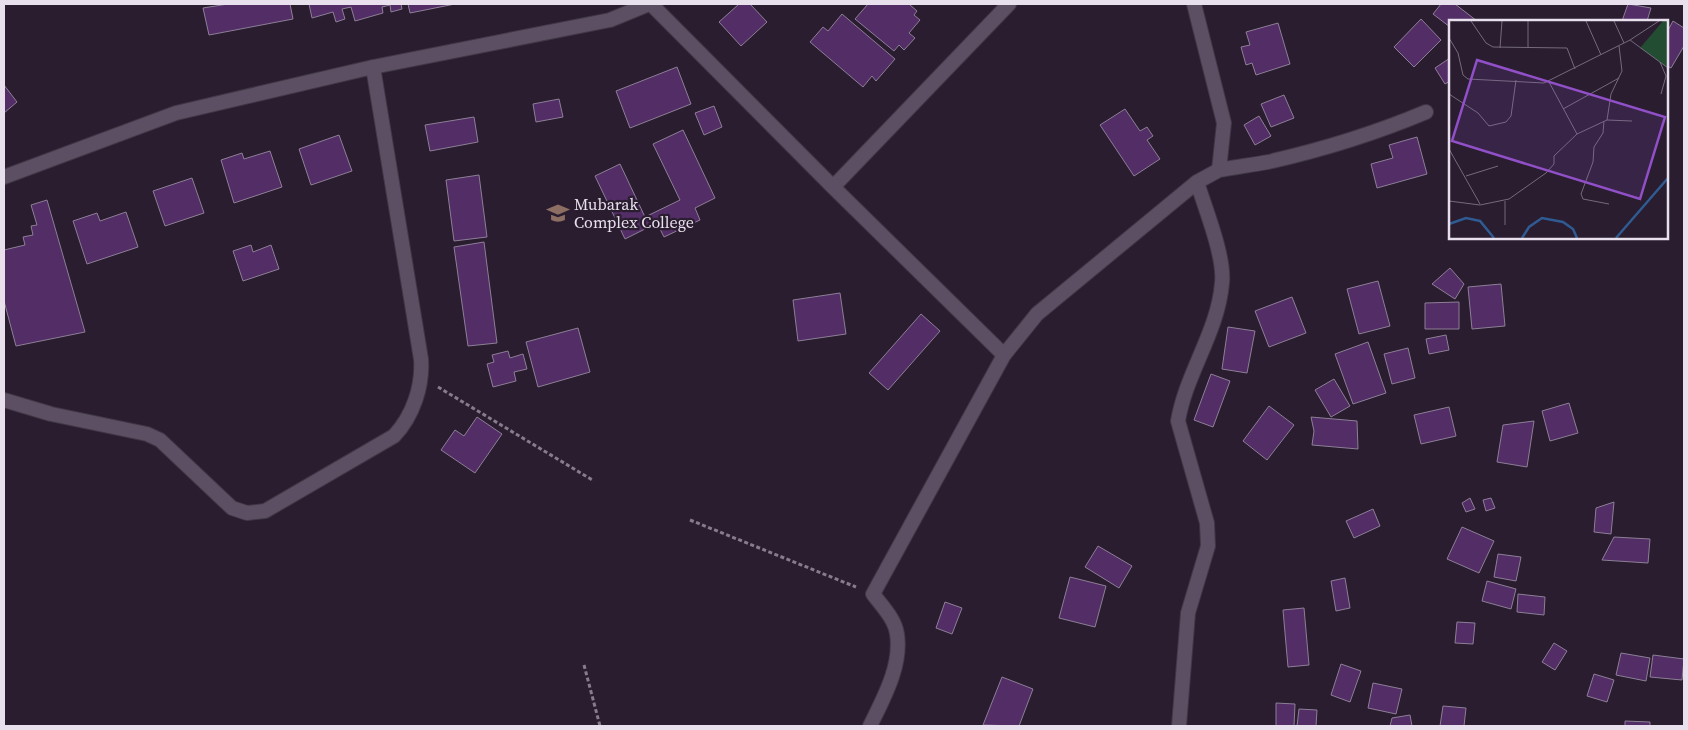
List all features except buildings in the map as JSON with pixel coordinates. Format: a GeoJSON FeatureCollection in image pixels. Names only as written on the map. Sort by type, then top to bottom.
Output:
{"type":"FeatureCollection","features":[{"type":"Feature","properties":{"kind":"street"},"geometry":{"type":"LineString","coordinates":[[4,177],[176,113],[372,67],[610,20],[650,4],[1004,355]]}},
{"type":"Feature","properties":{"kind":"street"},"geometry":{"type":"LineString","coordinates":[[833,187],[1009,4]]}},
{"type":"Feature","properties":{"kind":"street"},"geometry":{"type":"LineString","coordinates":[[1194,4],[1224,123],[1219,170]]}},
{"type":"Feature","properties":{"kind":"street"},"geometry":{"type":"LineString","coordinates":[[4,400],[51,414],[136,431],[154,437],[232,508],[247,513],[264,511],[394,436],[406,423],[422,378],[421,359],[372,67]]}},
{"type":"Feature","properties":{"kind":"street"},"geometry":{"type":"LineString","coordinates":[[870,726],[890,685],[896,658],[897,633],[889,614],[873,594],[1004,355],[1037,314],[1197,182],[1219,170],[1266,162],[1310,151],[1397,124],[1426,112]]}},
{"type":"Feature","properties":{"kind":"street"},"geometry":{"type":"LineString","coordinates":[[1179,726],[1188,613],[1208,546],[1207,523],[1178,421],[1181,404],[1215,319],[1222,281],[1216,241],[1197,182]]}},
{"type":"Feature","properties":{"kind":"path"},"geometry":{"type":"LineString","coordinates":[[422,378],[594,481]]}},
{"type":"Feature","properties":{"kind":"path"},"geometry":{"type":"LineString","coordinates":[[690,520],[826,573],[873,594]]}},
{"type":"Feature","properties":{"kind":"path"},"geometry":{"type":"LineString","coordinates":[[584,665],[600,726]]}},
{"type":"Feature","properties":{"kind":"place","name":"Mubarak Complex College"},"geometry":{"type":"Point","coordinates":[558,213]}}]}
